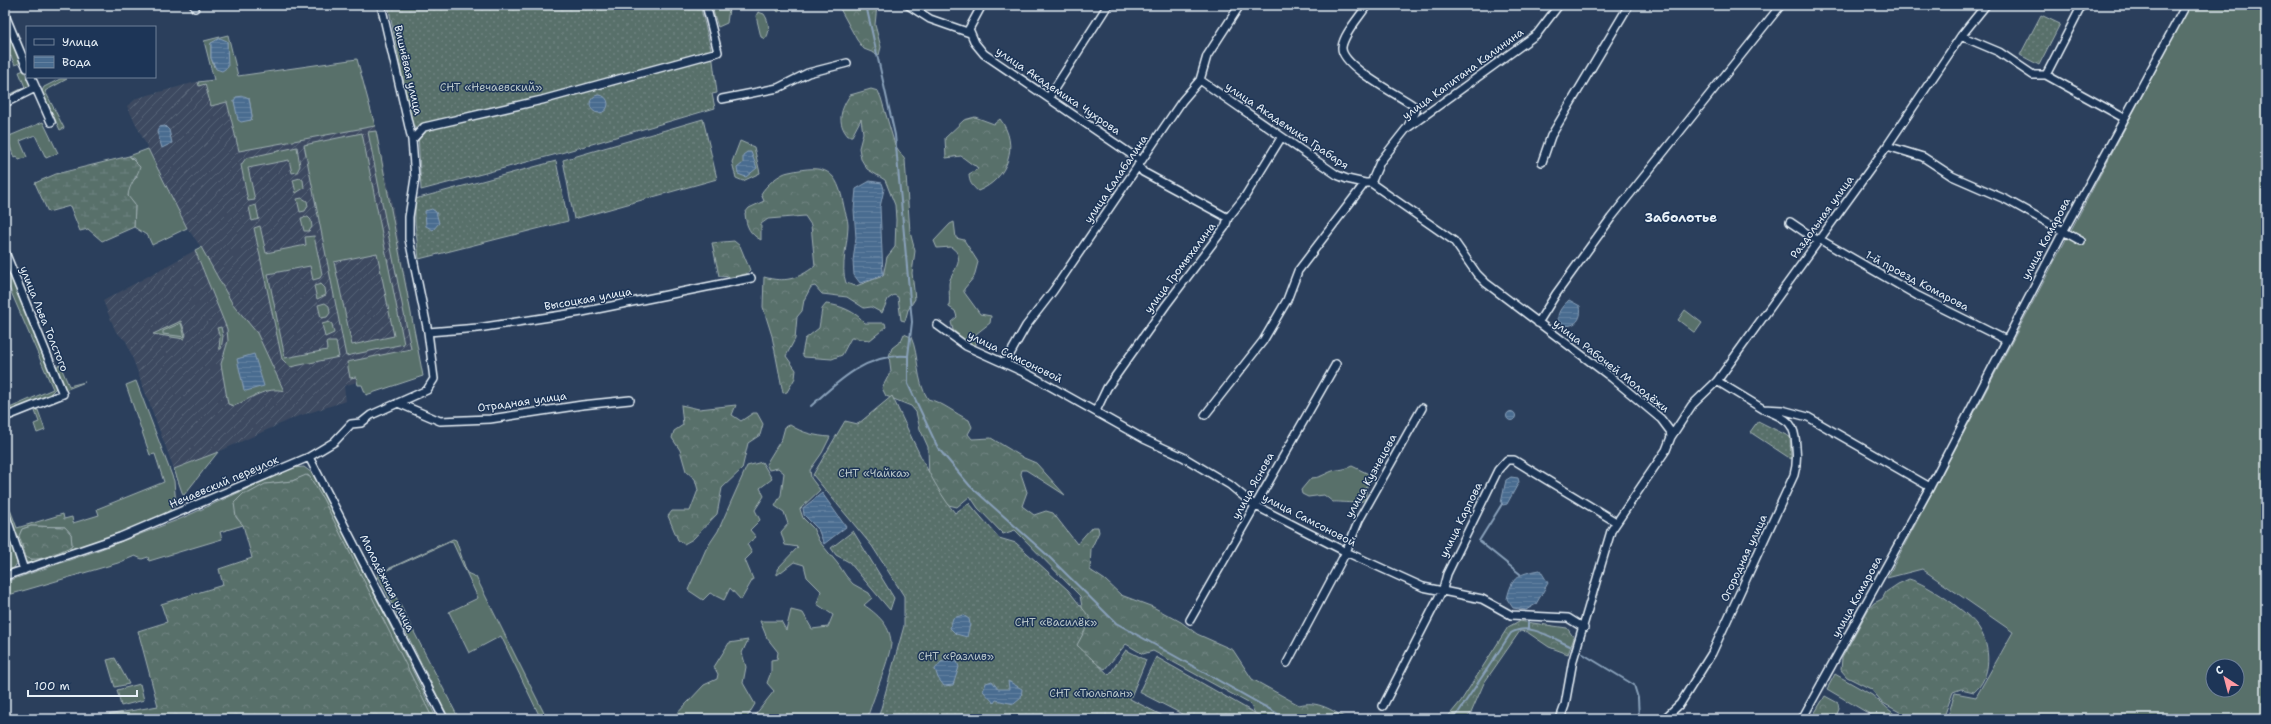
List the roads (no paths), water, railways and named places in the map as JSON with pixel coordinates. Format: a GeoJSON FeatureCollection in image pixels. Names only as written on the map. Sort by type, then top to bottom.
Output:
{"type":"FeatureCollection","features":[{"type":"Feature","properties":{"kind":"street","name":"Вишнёвая улица"},"geometry":{"type":"LineString","coordinates":[[380,5],[412,140],[415,178],[409,217],[409,239],[428,332],[434,379]]}},
{"type":"Feature","properties":{"kind":"street"},"geometry":{"type":"LineString","coordinates":[[412,140],[424,127],[542,100],[718,52],[706,5]]}},
{"type":"Feature","properties":{"kind":"street"},"geometry":{"type":"LineString","coordinates":[[908,5],[930,19],[970,33],[971,23],[982,5]]}},
{"type":"Feature","properties":{"kind":"street"},"geometry":{"type":"LineString","coordinates":[[1049,97],[1108,5]]}},
{"type":"Feature","properties":{"kind":"street","name":"улица Калабалина"},"geometry":{"type":"LineString","coordinates":[[1004,363],[1026,326],[1053,291],[1182,101],[1200,80],[1207,56],[1240,5]]}},
{"type":"Feature","properties":{"kind":"street"},"geometry":{"type":"LineString","coordinates":[[1367,5],[1346,37],[1343,53],[1345,57],[1362,72],[1414,106],[1415,114],[1406,129]]}},
{"type":"Feature","properties":{"kind":"street","name":"улица Капитана Калинина"},"geometry":{"type":"LineString","coordinates":[[1205,415],[1263,341],[1287,300],[1298,271],[1368,183],[1380,162],[1406,129],[1537,34],[1559,5]]}},
{"type":"Feature","properties":{"kind":"street"},"geometry":{"type":"LineString","coordinates":[[1542,162],[1551,136],[1629,5]]}},
{"type":"Feature","properties":{"kind":"street"},"geometry":{"type":"LineString","coordinates":[[1538,323],[1556,294],[1611,218],[1781,5]]}},
{"type":"Feature","properties":{"kind":"street","name":"Раздольная улица"},"geometry":{"type":"LineString","coordinates":[[1671,437],[1692,405],[1717,381],[1887,146],[1961,36],[1986,5]]}},
{"type":"Feature","properties":{"kind":"street"},"geometry":{"type":"LineString","coordinates":[[2046,75],[2082,5]]}},
{"type":"Feature","properties":{"kind":"street","name":"улица Комарова"},"geometry":{"type":"LineString","coordinates":[[1802,719],[1930,487],[2063,232],[2186,5]]}},
{"type":"Feature","properties":{"kind":"street"},"geometry":{"type":"LineString","coordinates":[[5,15],[26,66]]}},
{"type":"Feature","properties":{"kind":"street","name":"улица Академика Чухрова"},"geometry":{"type":"LineString","coordinates":[[970,33],[984,54],[1049,97],[1140,163],[1143,172],[1228,218]]}},
{"type":"Feature","properties":{"kind":"street"},"geometry":{"type":"LineString","coordinates":[[1961,36],[1999,52],[2033,75],[2046,75],[2124,118]]}},
{"type":"Feature","properties":{"kind":"street"},"geometry":{"type":"LineString","coordinates":[[722,99],[778,88],[808,73],[847,63]]}},
{"type":"Feature","properties":{"kind":"street"},"geometry":{"type":"LineString","coordinates":[[31,78],[51,122]]}},
{"type":"Feature","properties":{"kind":"street","name":"улица Академика Грабаря"},"geometry":{"type":"LineString","coordinates":[[1200,80],[1281,138],[1337,175],[1347,179],[1368,183]]}},
{"type":"Feature","properties":{"kind":"street"},"geometry":{"type":"LineString","coordinates":[[5,103],[36,88]]}},
{"type":"Feature","properties":{"kind":"street","name":"улица Громыхалина"},"geometry":{"type":"LineString","coordinates":[[1096,411],[1113,380],[1172,296],[1225,227],[1228,218],[1244,198],[1281,138]]}},
{"type":"Feature","properties":{"kind":"street"},"geometry":{"type":"LineString","coordinates":[[1887,146],[1923,157],[1952,176],[2007,200],[2081,241]]}},
{"type":"Feature","properties":{"kind":"street","name":"улица Рабочей Молодёжи"},"geometry":{"type":"LineString","coordinates":[[1368,183],[1454,241],[1477,274],[1538,323],[1612,378],[1661,419],[1670,431],[1671,437]]}},
{"type":"Feature","properties":{"kind":"street","name":"1-й проезд Комарова"},"geometry":{"type":"LineString","coordinates":[[1790,222],[1818,240],[1918,296],[2006,340]]}},
{"type":"Feature","properties":{"kind":"street","name":"улица Льва Толстого"},"geometry":{"type":"LineString","coordinates":[[5,252],[63,394],[5,417]]}},
{"type":"Feature","properties":{"kind":"street","name":"Высоцкая улица"},"geometry":{"type":"LineString","coordinates":[[428,332],[478,328],[582,312],[751,278]]}},
{"type":"Feature","properties":{"kind":"street","name":"улица Самсоновой"},"geometry":{"type":"LineString","coordinates":[[937,325],[966,346],[1030,375],[1207,470],[1254,505],[1346,552],[1423,587],[1443,589],[1482,599],[1511,615],[1568,618],[1584,628]]}},
{"type":"Feature","properties":{"kind":"street","name":"улица Яснова"},"geometry":{"type":"LineString","coordinates":[[1190,620],[1254,505],[1336,364]]}},
{"type":"Feature","properties":{"kind":"street","name":"Нечаевский переулок"},"geometry":{"type":"LineString","coordinates":[[5,576],[120,537],[309,457],[334,442],[351,424],[362,423],[370,415],[427,390],[434,379]]}},
{"type":"Feature","properties":{"kind":"street"},"geometry":{"type":"LineString","coordinates":[[1717,381],[1763,409],[1782,410],[1808,417],[1930,487]]}},
{"type":"Feature","properties":{"kind":"street","name":"Отрадная улица"},"geometry":{"type":"LineString","coordinates":[[398,403],[440,421],[490,420],[582,405],[630,400]]}},
{"type":"Feature","properties":{"kind":"street","name":"улица Кузнецова"},"geometry":{"type":"LineString","coordinates":[[1287,663],[1346,552],[1359,520],[1422,408]]}},
{"type":"Feature","properties":{"kind":"street","name":"Огородная улица"},"geometry":{"type":"LineString","coordinates":[[1664,719],[1680,704],[1712,653],[1794,475],[1797,465],[1794,428],[1789,422],[1763,409]]}},
{"type":"Feature","properties":{"kind":"street"},"geometry":{"type":"LineString","coordinates":[[1560,719],[1565,705],[1573,660],[1584,628],[1611,531],[1666,450],[1671,437]]}},
{"type":"Feature","properties":{"kind":"street","name":"Молодёжная улица"},"geometry":{"type":"LineString","coordinates":[[309,457],[444,719]]}},
{"type":"Feature","properties":{"kind":"street","name":"улица Карпова"},"geometry":{"type":"LineString","coordinates":[[1382,706],[1443,589],[1447,574],[1498,470],[1506,460],[1514,460],[1616,522]]}},
{"type":"Feature","properties":{"kind":"street"},"geometry":{"type":"LineString","coordinates":[[5,513],[24,570]]}},
{"type":"Feature","properties":{"kind":"water"},"geometry":{"type":"Polygon","coordinates":[[[220,38],[227,41],[228,67],[222,71],[216,69],[211,58],[211,43],[220,38]]]}},
{"type":"Feature","properties":{"kind":"water"},"geometry":{"type":"Polygon","coordinates":[[[595,95],[603,95],[608,100],[606,111],[603,113],[595,113],[590,108],[590,100],[595,95]]]}},
{"type":"Feature","properties":{"kind":"water"},"geometry":{"type":"Polygon","coordinates":[[[244,96],[249,98],[252,116],[251,120],[241,122],[238,120],[234,101],[236,97],[244,96]]]}},
{"type":"Feature","properties":{"kind":"water"},"geometry":{"type":"Polygon","coordinates":[[[165,126],[169,130],[172,143],[162,148],[157,132],[159,127],[165,126]]]}},
{"type":"Feature","properties":{"kind":"water"},"geometry":{"type":"Polygon","coordinates":[[[747,152],[751,152],[757,168],[746,177],[738,174],[737,168],[743,163],[743,155],[747,152]]]}},
{"type":"Feature","properties":{"kind":"water"},"geometry":{"type":"Polygon","coordinates":[[[870,181],[882,183],[884,189],[880,207],[883,274],[874,279],[860,283],[854,275],[853,261],[856,238],[854,210],[856,189],[870,181]]]}},
{"type":"Feature","properties":{"kind":"water"},"geometry":{"type":"Polygon","coordinates":[[[432,209],[436,212],[439,223],[433,230],[426,226],[425,211],[432,209]]]}},
{"type":"Feature","properties":{"kind":"water"},"geometry":{"type":"Polygon","coordinates":[[[1569,300],[1580,306],[1580,316],[1576,322],[1571,325],[1565,325],[1560,322],[1558,317],[1561,310],[1569,300]]]}},
{"type":"Feature","properties":{"kind":"water"},"geometry":{"type":"Polygon","coordinates":[[[254,354],[264,386],[246,391],[244,390],[237,359],[254,354]]]}},
{"type":"Feature","properties":{"kind":"water"},"geometry":{"type":"Polygon","coordinates":[[[1509,412],[1513,412],[1515,416],[1513,420],[1509,420],[1507,418],[1507,414],[1509,412]]]}},
{"type":"Feature","properties":{"kind":"water"},"geometry":{"type":"Polygon","coordinates":[[[1511,477],[1518,478],[1519,482],[1507,504],[1503,505],[1501,503],[1506,480],[1511,477]]]}},
{"type":"Feature","properties":{"kind":"water"},"geometry":{"type":"Polygon","coordinates":[[[822,493],[846,527],[824,544],[818,529],[804,515],[803,508],[822,493]]]}},
{"type":"Feature","properties":{"kind":"water"},"geometry":{"type":"Polygon","coordinates":[[[1540,570],[1548,583],[1536,604],[1526,610],[1513,608],[1507,599],[1511,585],[1517,577],[1526,573],[1540,570]]]}},
{"type":"Feature","properties":{"kind":"water"},"geometry":{"type":"Polygon","coordinates":[[[963,615],[969,619],[970,624],[967,637],[956,634],[950,628],[953,618],[963,615]]]}},
{"type":"Feature","properties":{"kind":"water"},"geometry":{"type":"Polygon","coordinates":[[[949,659],[956,659],[959,667],[953,685],[944,686],[938,678],[935,669],[941,662],[949,659]]]}},
{"type":"Feature","properties":{"kind":"water"},"geometry":{"type":"Polygon","coordinates":[[[992,681],[998,689],[1009,689],[1008,681],[1022,689],[1021,698],[1014,704],[996,700],[994,703],[983,691],[986,683],[992,681]]]}},
{"type":"Feature","properties":{"kind":"waterway"},"geometry":{"type":"LineString","coordinates":[[866,5],[895,135],[912,322],[908,356],[908,384],[938,448],[970,486],[1046,554],[1116,623],[1287,719]]}},
{"type":"Feature","properties":{"kind":"waterway"},"geometry":{"type":"LineString","coordinates":[[811,406],[843,378],[867,363],[894,356],[908,356]]}},
{"type":"Feature","properties":{"kind":"waterway"},"geometry":{"type":"LineString","coordinates":[[1502,504],[1479,541],[1520,574]]}},
{"type":"Feature","properties":{"kind":"waterway"},"geometry":{"type":"LineString","coordinates":[[1528,622],[1528,628]]}},
{"type":"Feature","properties":{"kind":"waterway"},"geometry":{"type":"LineString","coordinates":[[1454,719],[1511,633],[1525,629],[1533,630],[1548,635],[1570,646]]}},
{"type":"Feature","properties":{"kind":"waterway"},"geometry":{"type":"LineString","coordinates":[[1583,654],[1634,685],[1638,698],[1639,719]]}},
{"type":"Feature","properties":{"kind":"district","name":"Заболотье"},"geometry":{"type":"Point","coordinates":[1681,217]}},
{"type":"Feature","properties":{"kind":"park label","name":"СНТ «Нечаевский»"},"geometry":{"type":"Point","coordinates":[491,87]}},
{"type":"Feature","properties":{"kind":"park label","name":"СНТ «Чайка»"},"geometry":{"type":"Point","coordinates":[874,473]}},
{"type":"Feature","properties":{"kind":"park label","name":"СНТ «Василёк»"},"geometry":{"type":"Point","coordinates":[1056,622]}},
{"type":"Feature","properties":{"kind":"park label","name":"СНТ «Разлив»"},"geometry":{"type":"Point","coordinates":[956,656]}},
{"type":"Feature","properties":{"kind":"park label","name":"СНТ «Тюльпан»"},"geometry":{"type":"Point","coordinates":[1091,693]}}]}
